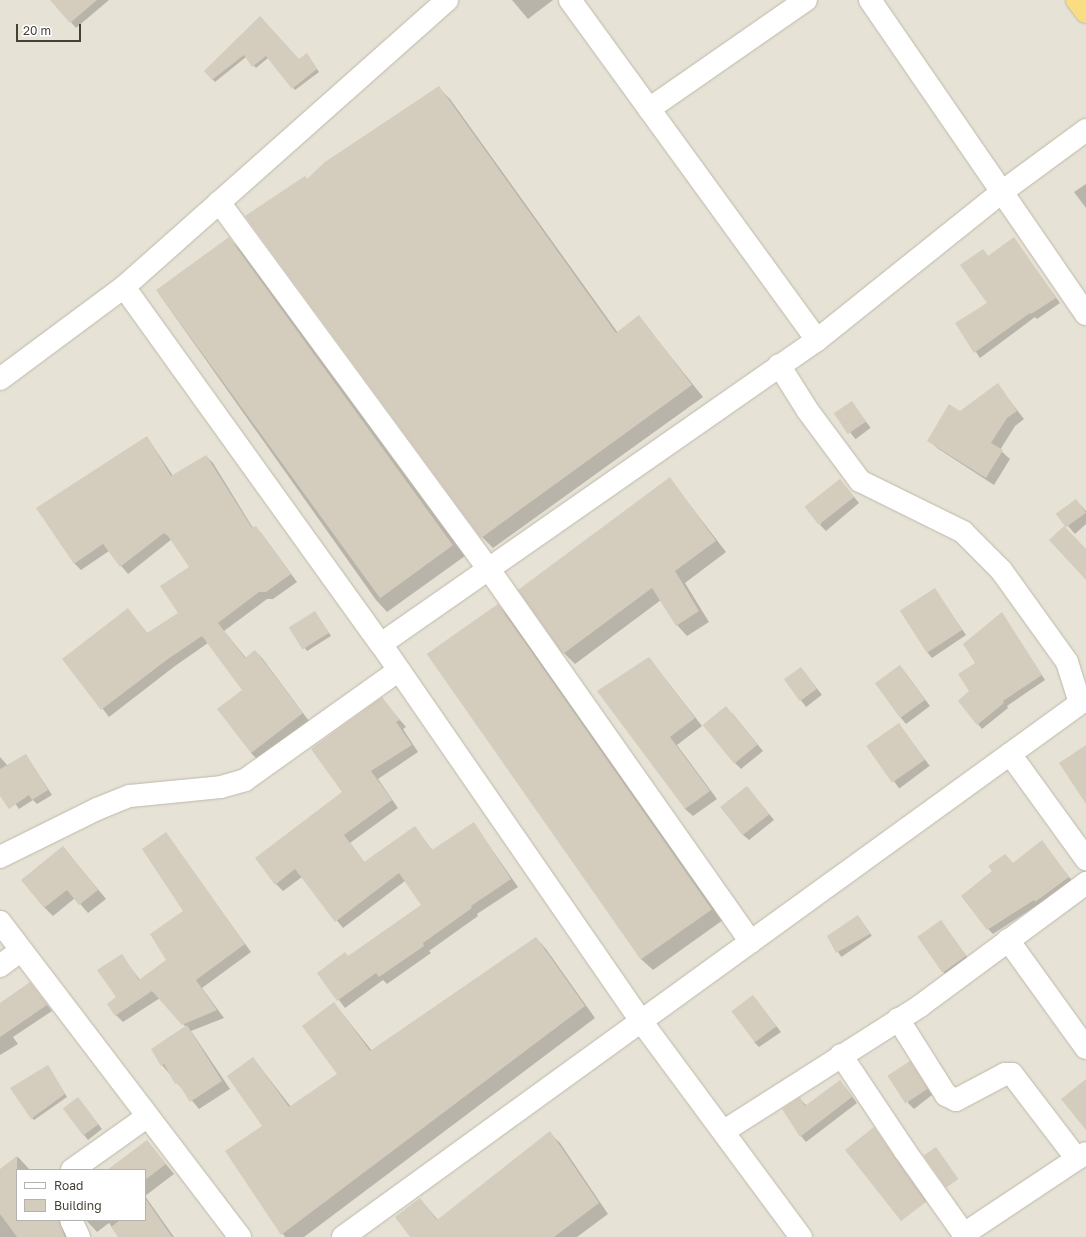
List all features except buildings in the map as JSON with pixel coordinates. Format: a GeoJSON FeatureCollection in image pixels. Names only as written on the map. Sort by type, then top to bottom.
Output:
{"type":"FeatureCollection","features":[{"type":"Feature","properties":{"kind":"highway"},"geometry":{"type":"LineString","coordinates":[[1077,0],[1086,12]]}},
{"type":"Feature","properties":{"kind":"street"},"geometry":{"type":"LineString","coordinates":[[0,379],[124,287],[447,0]]}},
{"type":"Feature","properties":{"kind":"street"},"geometry":{"type":"LineString","coordinates":[[570,0],[816,340]]}},
{"type":"Feature","properties":{"kind":"street"},"geometry":{"type":"LineString","coordinates":[[649,109],[806,0]]}},
{"type":"Feature","properties":{"kind":"street"},"geometry":{"type":"LineString","coordinates":[[870,0],[1003,191],[1086,314]]}},
{"type":"Feature","properties":{"kind":"street"},"geometry":{"type":"LineString","coordinates":[[381,644],[816,340],[1003,191],[1086,130]]}},
{"type":"Feature","properties":{"kind":"street"},"geometry":{"type":"LineString","coordinates":[[219,202],[488,568],[751,942]]}},
{"type":"Feature","properties":{"kind":"street"},"geometry":{"type":"LineString","coordinates":[[124,287],[381,644],[641,1021],[724,1131],[801,1237]]}},
{"type":"Feature","properties":{"kind":"street"},"geometry":{"type":"LineString","coordinates":[[342,1237],[1083,701],[1067,662],[1001,570],[963,532],[860,481],[808,412],[779,365]]}},
{"type":"Feature","properties":{"kind":"street"},"geometry":{"type":"LineString","coordinates":[[0,857],[97,809],[130,796],[221,787],[245,780],[399,670]]}},
{"type":"Feature","properties":{"kind":"street"},"geometry":{"type":"LineString","coordinates":[[1010,754],[1086,859]]}},
{"type":"Feature","properties":{"kind":"street"},"geometry":{"type":"LineString","coordinates":[[724,1131],[920,1006],[1086,883]]}},
{"type":"Feature","properties":{"kind":"street"},"geometry":{"type":"LineString","coordinates":[[0,922],[240,1237]]}},
{"type":"Feature","properties":{"kind":"street"},"geometry":{"type":"LineString","coordinates":[[1008,940],[1086,1048]]}},
{"type":"Feature","properties":{"kind":"street"},"geometry":{"type":"LineString","coordinates":[[0,966],[21,950]]}},
{"type":"Feature","properties":{"kind":"street"},"geometry":{"type":"LineString","coordinates":[[842,1055],[905,1151],[965,1235],[1081,1156],[1012,1074],[1005,1074],[956,1100],[946,1095],[898,1019]]}},
{"type":"Feature","properties":{"kind":"street"},"geometry":{"type":"LineString","coordinates":[[73,1169],[148,1116]]}},
{"type":"Feature","properties":{"kind":"street"},"geometry":{"type":"LineString","coordinates":[[71,1221],[79,1237]]}},
{"type":"Feature","properties":{"kind":"shaded area"},"geometry":{"type":"Polygon","coordinates":[[[0,0],[1086,0],[1086,1237],[0,1237],[0,0]]]}}]}
